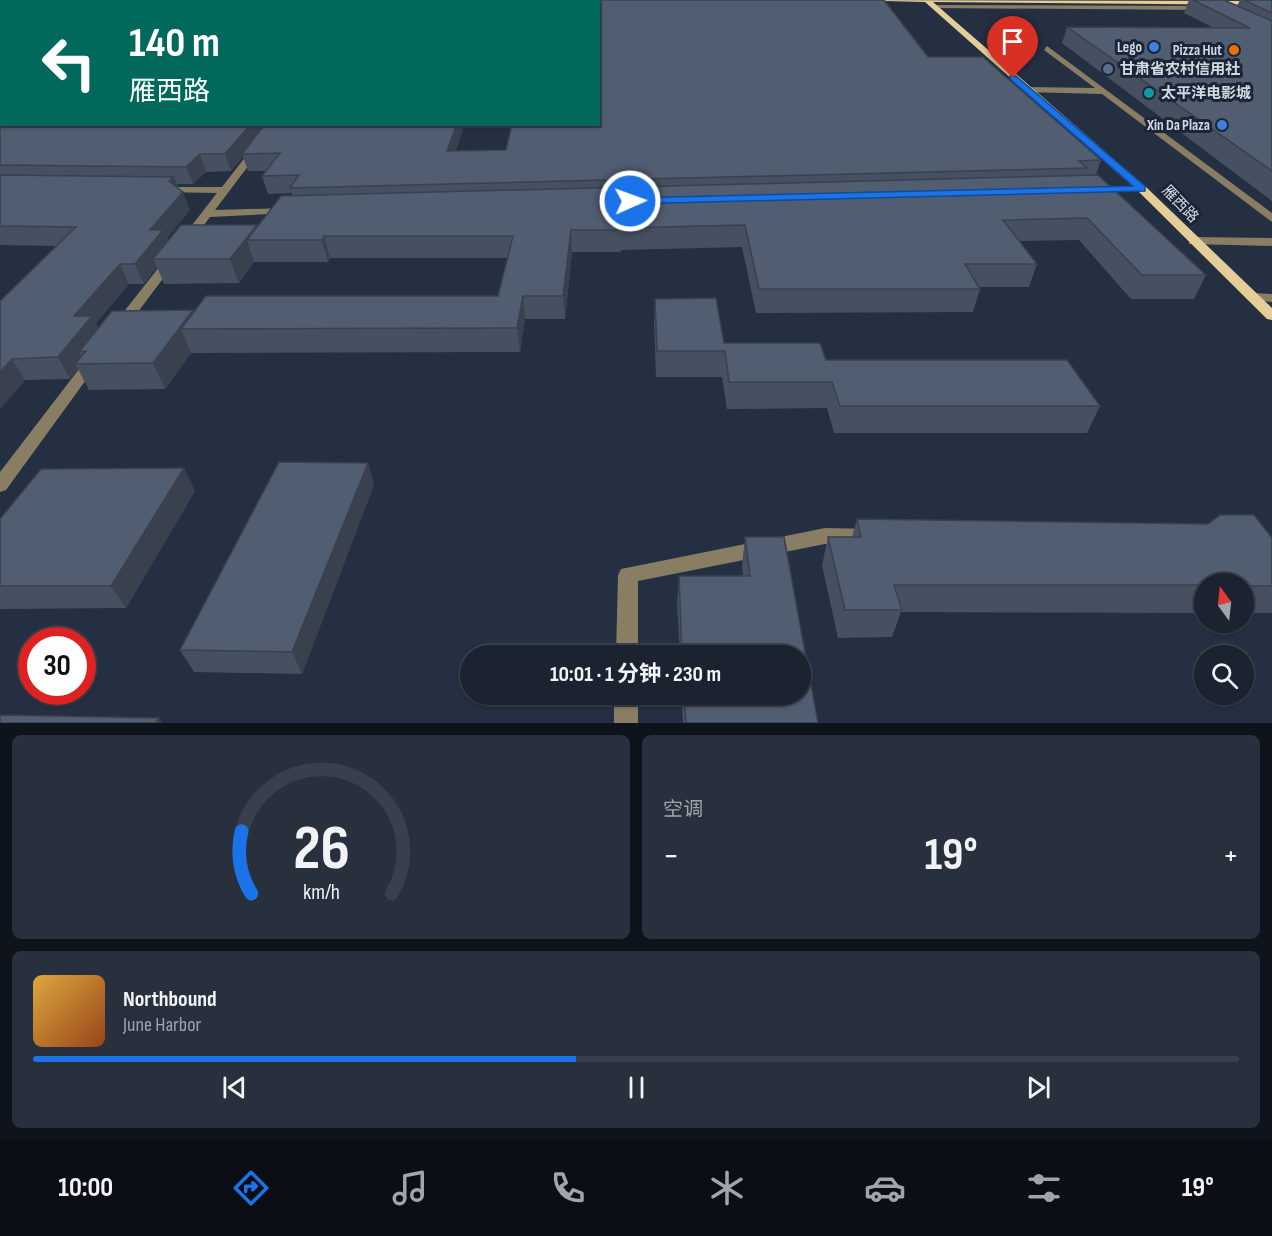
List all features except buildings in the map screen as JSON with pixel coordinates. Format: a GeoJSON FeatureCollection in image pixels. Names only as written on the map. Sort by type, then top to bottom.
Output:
{"type":"FeatureCollection","features":[{"type":"Feature","properties":{"kind":"main road"},"geometry":{"type":"LineString","coordinates":[[846,0],[929,3],[1272,3]]}},
{"type":"Feature","properties":{"kind":"main road","name":"雁西路"},"geometry":{"type":"LineString","coordinates":[[929,3],[1142,189],[1272,316]]}},
{"type":"Feature","properties":{"kind":"street"},"geometry":{"type":"LineString","coordinates":[[929,3],[1101,8],[1272,9]]}},
{"type":"Feature","properties":{"kind":"street"},"geometry":{"type":"LineString","coordinates":[[1204,3],[1224,13]]}},
{"type":"Feature","properties":{"kind":"street"},"geometry":{"type":"LineString","coordinates":[[1101,8],[1109,12]]}},
{"type":"Feature","properties":{"kind":"street"},"geometry":{"type":"LineString","coordinates":[[1047,48],[1272,219]]}},
{"type":"Feature","properties":{"kind":"street"},"geometry":{"type":"LineString","coordinates":[[1027,90],[1103,91]]}},
{"type":"Feature","properties":{"kind":"street"},"geometry":{"type":"LineString","coordinates":[[0,485],[275,126]]}},
{"type":"Feature","properties":{"kind":"street"},"geometry":{"type":"LineString","coordinates":[[143,189],[227,190]]}},
{"type":"Feature","properties":{"kind":"street"},"geometry":{"type":"LineString","coordinates":[[1085,190],[1142,189]]}},
{"type":"Feature","properties":{"kind":"street"},"geometry":{"type":"LineString","coordinates":[[207,214],[303,211]]}},
{"type":"Feature","properties":{"kind":"street"},"geometry":{"type":"LineString","coordinates":[[1193,241],[1272,242]]}},
{"type":"Feature","properties":{"kind":"street"},"geometry":{"type":"LineString","coordinates":[[1253,297],[1272,298]]}},
{"type":"Feature","properties":{"kind":"street"},"geometry":{"type":"LineString","coordinates":[[627,645],[628,574],[825,536],[896,537]]}},
{"type":"Feature","properties":{"kind":"street"},"geometry":{"type":"LineString","coordinates":[[626,705],[626,723]]}},
{"type":"Feature","properties":{"kind":"place","name":"Lego"},"geometry":{"type":"Point","coordinates":[1154,47]}},
{"type":"Feature","properties":{"kind":"place","name":"Pizza Hut"},"geometry":{"type":"Point","coordinates":[1234,50]}},
{"type":"Feature","properties":{"kind":"place","name":"甘肃省农村信用社"},"geometry":{"type":"Point","coordinates":[1108,69]}},
{"type":"Feature","properties":{"kind":"place","name":"太平洋电影城"},"geometry":{"type":"Point","coordinates":[1149,93]}},
{"type":"Feature","properties":{"kind":"place","name":"Xin Da Plaza"},"geometry":{"type":"Point","coordinates":[1222,125]}},
{"type":"Feature","properties":{"kind":"route"},"geometry":{"type":"LineString","coordinates":[[630,201],[1142,189],[1013,78]]}}]}
